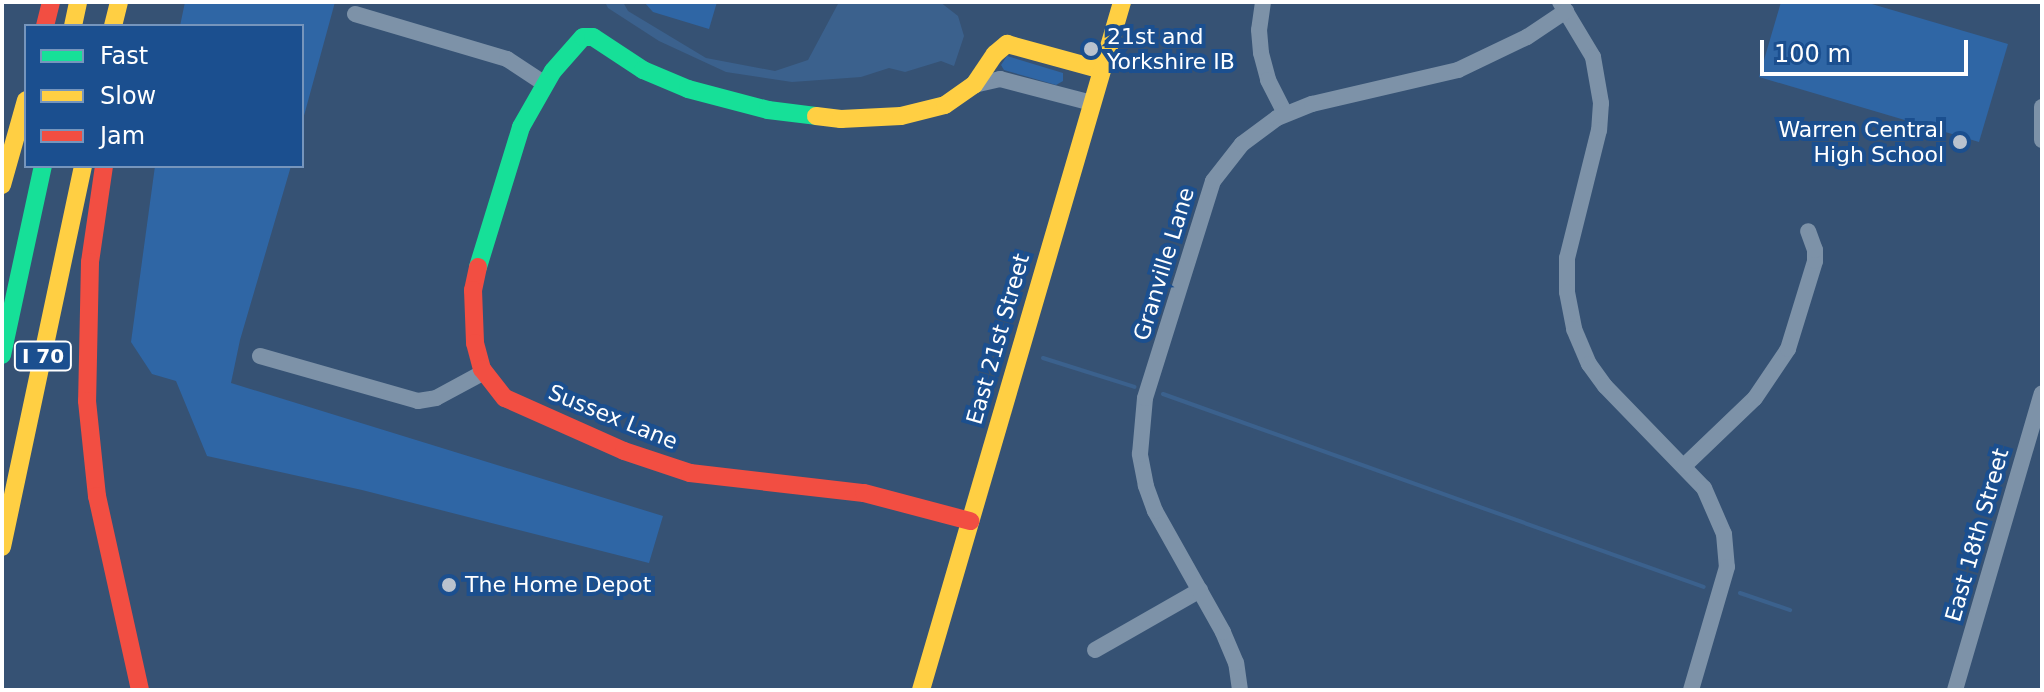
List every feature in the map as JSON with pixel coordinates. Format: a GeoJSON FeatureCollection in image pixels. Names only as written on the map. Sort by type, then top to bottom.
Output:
{"type":"FeatureCollection","features":[{"type":"Feature","properties":{"kind":"main road"},"geometry":{"type":"LineString","coordinates":[[46,24],[51,2]]}},
{"type":"Feature","properties":{"kind":"main road"},"geometry":{"type":"LineString","coordinates":[[73,24],[78,2]]}},
{"type":"Feature","properties":{"kind":"main road"},"geometry":{"type":"LineString","coordinates":[[114,24],[119,2]]}},
{"type":"Feature","properties":{"kind":"main road"},"geometry":{"type":"LineString","coordinates":[[129,24],[134,2]]}},
{"type":"Feature","properties":{"kind":"main road","name":"East 21st Street"},"geometry":{"type":"LineString","coordinates":[[921,690],[1122,2]]}},
{"type":"Feature","properties":{"kind":"main road"},"geometry":{"type":"LineString","coordinates":[[484,372],[475,343],[474,283],[510,157],[545,84],[569,49],[585,36],[676,84],[790,114],[864,119],[918,113],[952,102],[974,85],[995,54],[1007,44],[1102,70]]}},
{"type":"Feature","properties":{"kind":"main road"},"geometry":{"type":"LineString","coordinates":[[2,185],[24,107]]}},
{"type":"Feature","properties":{"kind":"main road","name":"I 70"},"geometry":{"type":"LineString","coordinates":[[2,355],[43,168]]}},
{"type":"Feature","properties":{"kind":"main road","name":"I 70"},"geometry":{"type":"LineString","coordinates":[[2,547],[83,168]]}},
{"type":"Feature","properties":{"kind":"main road"},"geometry":{"type":"LineString","coordinates":[[104,168],[90,262],[87,401],[97,496],[140,690]]}},
{"type":"Feature","properties":{"kind":"main road","name":"Sussex Lane"},"geometry":{"type":"LineString","coordinates":[[484,372],[505,398],[672,468],[731,480],[864,493],[970,521]]}},
{"type":"Feature","properties":{"kind":"street"},"geometry":{"type":"LineString","coordinates":[[1263,2],[1261,53],[1268,80],[1285,114]]}},
{"type":"Feature","properties":{"kind":"street"},"geometry":{"type":"LineString","coordinates":[[1563,7],[1593,57],[1601,103],[1599,130],[1567,258],[1567,292],[1572,324],[1598,378],[1684,466],[1714,504],[1722,522],[1727,559],[1691,690]]}},
{"type":"Feature","properties":{"kind":"street","name":"Granville Lane"},"geometry":{"type":"LineString","coordinates":[[1240,690],[1231,650],[1146,486],[1140,454],[1142,411],[1213,181],[1242,144],[1285,114],[1320,102],[1458,70],[1527,37],[1563,7]]}},
{"type":"Feature","properties":{"kind":"street"},"geometry":{"type":"LineString","coordinates":[[355,14],[507,59],[545,84]]}},
{"type":"Feature","properties":{"kind":"street"},"geometry":{"type":"LineString","coordinates":[[974,85],[1000,79],[1092,103]]}},
{"type":"Feature","properties":{"kind":"street"},"geometry":{"type":"LineString","coordinates":[[2042,107],[2042,140]]}},
{"type":"Feature","properties":{"kind":"street"},"geometry":{"type":"LineString","coordinates":[[1684,466],[1755,398],[1788,349],[1815,261],[1814,245],[1808,231]]}},
{"type":"Feature","properties":{"kind":"street"},"geometry":{"type":"LineString","coordinates":[[260,356],[418,401],[436,398],[484,372]]}},
{"type":"Feature","properties":{"kind":"street","name":"East 18th Street"},"geometry":{"type":"LineString","coordinates":[[1955,690],[2042,393]]}},
{"type":"Feature","properties":{"kind":"street"},"geometry":{"type":"LineString","coordinates":[[1095,650],[1200,590]]}},
{"type":"Feature","properties":{"kind":"shaded area"},"geometry":{"type":"Polygon","coordinates":[[[185,2],[335,2],[304,116],[304,24],[180,24],[185,2]]]}},
{"type":"Feature","properties":{"kind":"shaded area"},"geometry":{"type":"Polygon","coordinates":[[[605,2],[623,2],[628,11],[706,58],[775,71],[808,60],[839,2],[940,2],[958,16],[964,36],[954,66],[941,61],[905,72],[889,68],[861,77],[792,82],[726,72],[659,41],[608,8],[605,2]]]}},
{"type":"Feature","properties":{"kind":"shaded area"},"geometry":{"type":"Polygon","coordinates":[[[644,2],[717,2],[709,29],[653,12],[644,2]]]}},
{"type":"Feature","properties":{"kind":"shaded area"},"geometry":{"type":"Polygon","coordinates":[[[1781,2],[1865,2],[2008,44],[1979,142],[1759,77],[1781,2]]]}},
{"type":"Feature","properties":{"kind":"shaded area"},"geometry":{"type":"Polygon","coordinates":[[[1007,56],[1063,73],[1063,81],[1056,85],[1004,70],[1001,65],[1007,56]]]}},
{"type":"Feature","properties":{"kind":"shaded area"},"geometry":{"type":"Polygon","coordinates":[[[155,168],[290,168],[240,340],[231,383],[663,516],[649,563],[362,490],[207,456],[176,381],[152,374],[131,342],[155,168]]]}},
{"type":"Feature","properties":{"kind":"waterway"},"geometry":{"type":"LineString","coordinates":[[1043,358],[1135,387]]}},
{"type":"Feature","properties":{"kind":"waterway"},"geometry":{"type":"LineString","coordinates":[[1163,394],[1704,587]]}},
{"type":"Feature","properties":{"kind":"waterway"},"geometry":{"type":"LineString","coordinates":[[1740,593],[1790,610]]}},
{"type":"Feature","properties":{"kind":"traffic: fast"},"geometry":{"type":"LineString","coordinates":[[478,267],[521,127],[553,71],[583,37],[593,37],[643,70],[688,89],[768,110],[816,116]]}},
{"type":"Feature","properties":{"kind":"traffic: fast"},"geometry":{"type":"LineString","coordinates":[[2,355],[43,168]]}},
{"type":"Feature","properties":{"kind":"traffic: slow"},"geometry":{"type":"LineString","coordinates":[[73,24],[78,2]]}},
{"type":"Feature","properties":{"kind":"traffic: slow"},"geometry":{"type":"LineString","coordinates":[[114,24],[119,2]]}},
{"type":"Feature","properties":{"kind":"traffic: slow"},"geometry":{"type":"LineString","coordinates":[[921,690],[1122,2]]}},
{"type":"Feature","properties":{"kind":"traffic: slow"},"geometry":{"type":"LineString","coordinates":[[816,116],[841,119],[901,116],[945,105],[974,85],[995,54],[1007,44],[1102,70]]}},
{"type":"Feature","properties":{"kind":"traffic: slow"},"geometry":{"type":"LineString","coordinates":[[2,185],[24,107]]}},
{"type":"Feature","properties":{"kind":"traffic: slow"},"geometry":{"type":"LineString","coordinates":[[2,547],[83,168]]}},
{"type":"Feature","properties":{"kind":"traffic: jam"},"geometry":{"type":"LineString","coordinates":[[46,24],[51,2]]}},
{"type":"Feature","properties":{"kind":"traffic: jam"},"geometry":{"type":"LineString","coordinates":[[104,168],[90,262],[87,401],[97,496],[140,690]]}},
{"type":"Feature","properties":{"kind":"traffic: jam"},"geometry":{"type":"LineString","coordinates":[[478,267],[473,290],[475,343],[482,369],[505,398],[624,451],[690,473],[864,493],[970,521]]}},
{"type":"Feature","properties":{"kind":"place","name":"21st and Yorkshire IB"},"geometry":{"type":"Point","coordinates":[1091,49]}},
{"type":"Feature","properties":{"kind":"place","name":"Warren Central High School"},"geometry":{"type":"Point","coordinates":[1960,142]}},
{"type":"Feature","properties":{"kind":"place","name":"The Home Depot"},"geometry":{"type":"Point","coordinates":[449,585]}}]}
